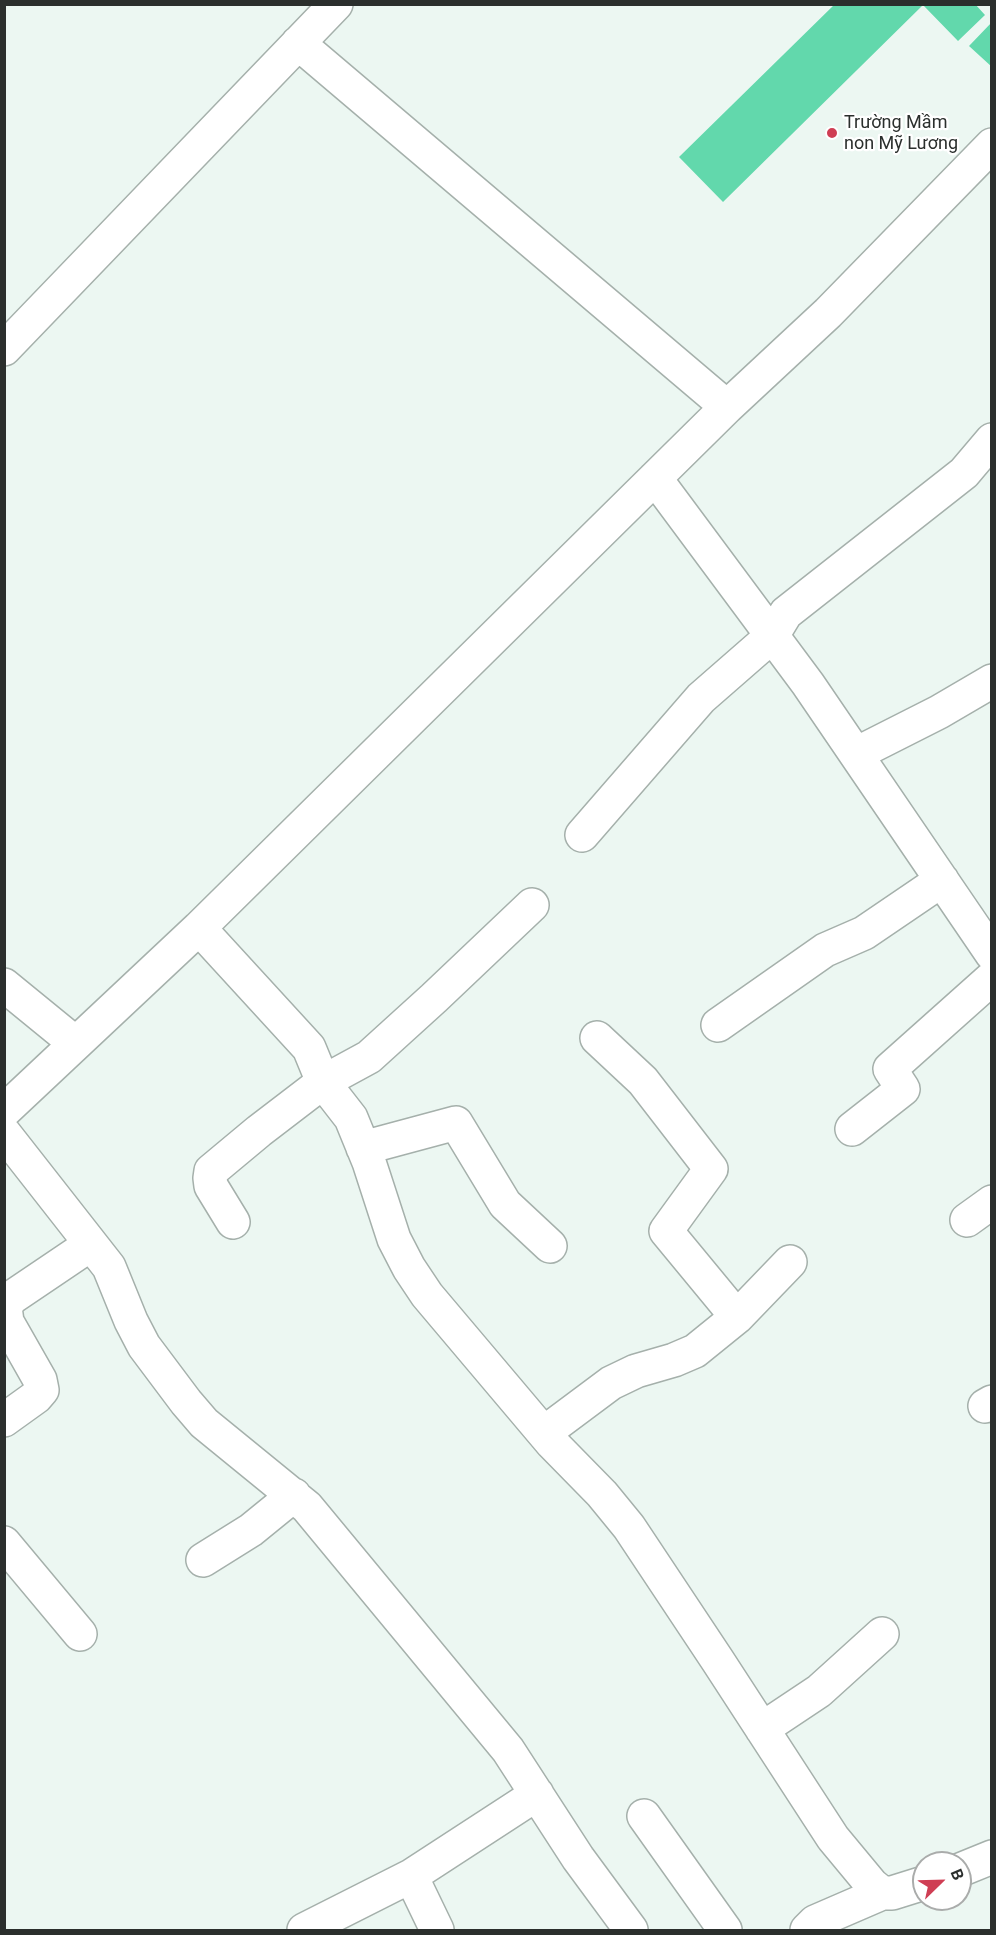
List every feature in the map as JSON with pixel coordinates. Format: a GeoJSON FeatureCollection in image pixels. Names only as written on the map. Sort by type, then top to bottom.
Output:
{"type":"FeatureCollection","features":[{"type":"Feature","properties":{"kind":"street"},"geometry":{"type":"LineString","coordinates":[[4,349],[336,4]]}},
{"type":"Feature","properties":{"kind":"street"},"geometry":{"type":"LineString","coordinates":[[298,43],[727,407]]}},
{"type":"Feature","properties":{"kind":"street"},"geometry":{"type":"LineString","coordinates":[[4,1111],[199,928],[727,407],[828,313],[992,145]]}},
{"type":"Feature","properties":{"kind":"street"},"geometry":{"type":"LineString","coordinates":[[582,835],[701,698],[772,636],[786,613],[964,473],[992,440]]}},
{"type":"Feature","properties":{"kind":"street"},"geometry":{"type":"LineString","coordinates":[[655,478],[856,754],[992,954]]}},
{"type":"Feature","properties":{"kind":"street"},"geometry":{"type":"LineString","coordinates":[[856,754],[939,712],[992,681]]}},
{"type":"Feature","properties":{"kind":"street"},"geometry":{"type":"LineString","coordinates":[[718,1025],[825,950],[864,933],[942,880]]}},
{"type":"Feature","properties":{"kind":"street"},"geometry":{"type":"LineString","coordinates":[[233,1222],[211,1186],[211,1172],[259,1131],[323,1082],[369,1057],[532,905]]}},
{"type":"Feature","properties":{"kind":"street"},"geometry":{"type":"LineString","coordinates":[[199,928],[309,1048],[323,1082],[351,1118],[369,1162],[394,1239],[409,1268],[427,1294],[544,1433],[602,1494],[629,1527],[833,1838],[872,1885],[882,1893]]}},
{"type":"Feature","properties":{"kind":"street"},"geometry":{"type":"LineString","coordinates":[[852,1129],[903,1089],[890,1069],[992,978]]}},
{"type":"Feature","properties":{"kind":"street"},"geometry":{"type":"LineString","coordinates":[[4,985],[75,1043]]}},
{"type":"Feature","properties":{"kind":"street"},"geometry":{"type":"LineString","coordinates":[[597,1038],[643,1081],[711,1169],[666,1231],[737,1317]]}},
{"type":"Feature","properties":{"kind":"street"},"geometry":{"type":"LineString","coordinates":[[363,1148],[456,1123],[506,1204],[550,1246]]}},
{"type":"Feature","properties":{"kind":"street"},"geometry":{"type":"LineString","coordinates":[[4,1133],[109,1267],[144,1346],[186,1402],[204,1423],[307,1507],[508,1749],[578,1858],[631,1930]]}},
{"type":"Feature","properties":{"kind":"street"},"geometry":{"type":"LineString","coordinates":[[4,1420],[42,1390],[40,1380],[7,1322],[5,1307],[11,1298],[91,1244]]}},
{"type":"Feature","properties":{"kind":"street"},"geometry":{"type":"LineString","coordinates":[[544,1433],[611,1383],[636,1371],[695,1351],[737,1317],[790,1262]]}},
{"type":"Feature","properties":{"kind":"street"},"geometry":{"type":"LineString","coordinates":[[203,1560],[251,1530],[294,1495]]}},
{"type":"Feature","properties":{"kind":"street"},"geometry":{"type":"LineString","coordinates":[[4,1543],[80,1634]]}},
{"type":"Feature","properties":{"kind":"street"},"geometry":{"type":"LineString","coordinates":[[762,1730],[819,1691],[882,1634]]}},
{"type":"Feature","properties":{"kind":"street"},"geometry":{"type":"LineString","coordinates":[[304,1930],[411,1876],[537,1794]]}},
{"type":"Feature","properties":{"kind":"street"},"geometry":{"type":"LineString","coordinates":[[644,1816],[725,1930]]}},
{"type":"Feature","properties":{"kind":"street"},"geometry":{"type":"LineString","coordinates":[[972,1865],[992,1857]]}},
{"type":"Feature","properties":{"kind":"street"},"geometry":{"type":"LineString","coordinates":[[411,1876],[437,1930]]}},
{"type":"Feature","properties":{"kind":"street"},"geometry":{"type":"LineString","coordinates":[[807,1930],[815,1922],[882,1893],[892,1893],[912,1887]]}},
{"type":"Feature","properties":{"kind":"building"},"geometry":{"type":"Polygon","coordinates":[[[835,4],[975,4],[985,15],[958,41],[923,5],[723,202],[679,157],[835,4]]]}},
{"type":"Feature","properties":{"kind":"building"},"geometry":{"type":"Polygon","coordinates":[[[992,22],[992,67],[969,46],[992,22]]]}},
{"type":"Feature","properties":{"kind":"place","name":"Trường Mầm non Mỹ Lương"},"geometry":{"type":"Point","coordinates":[832,133]}}]}
